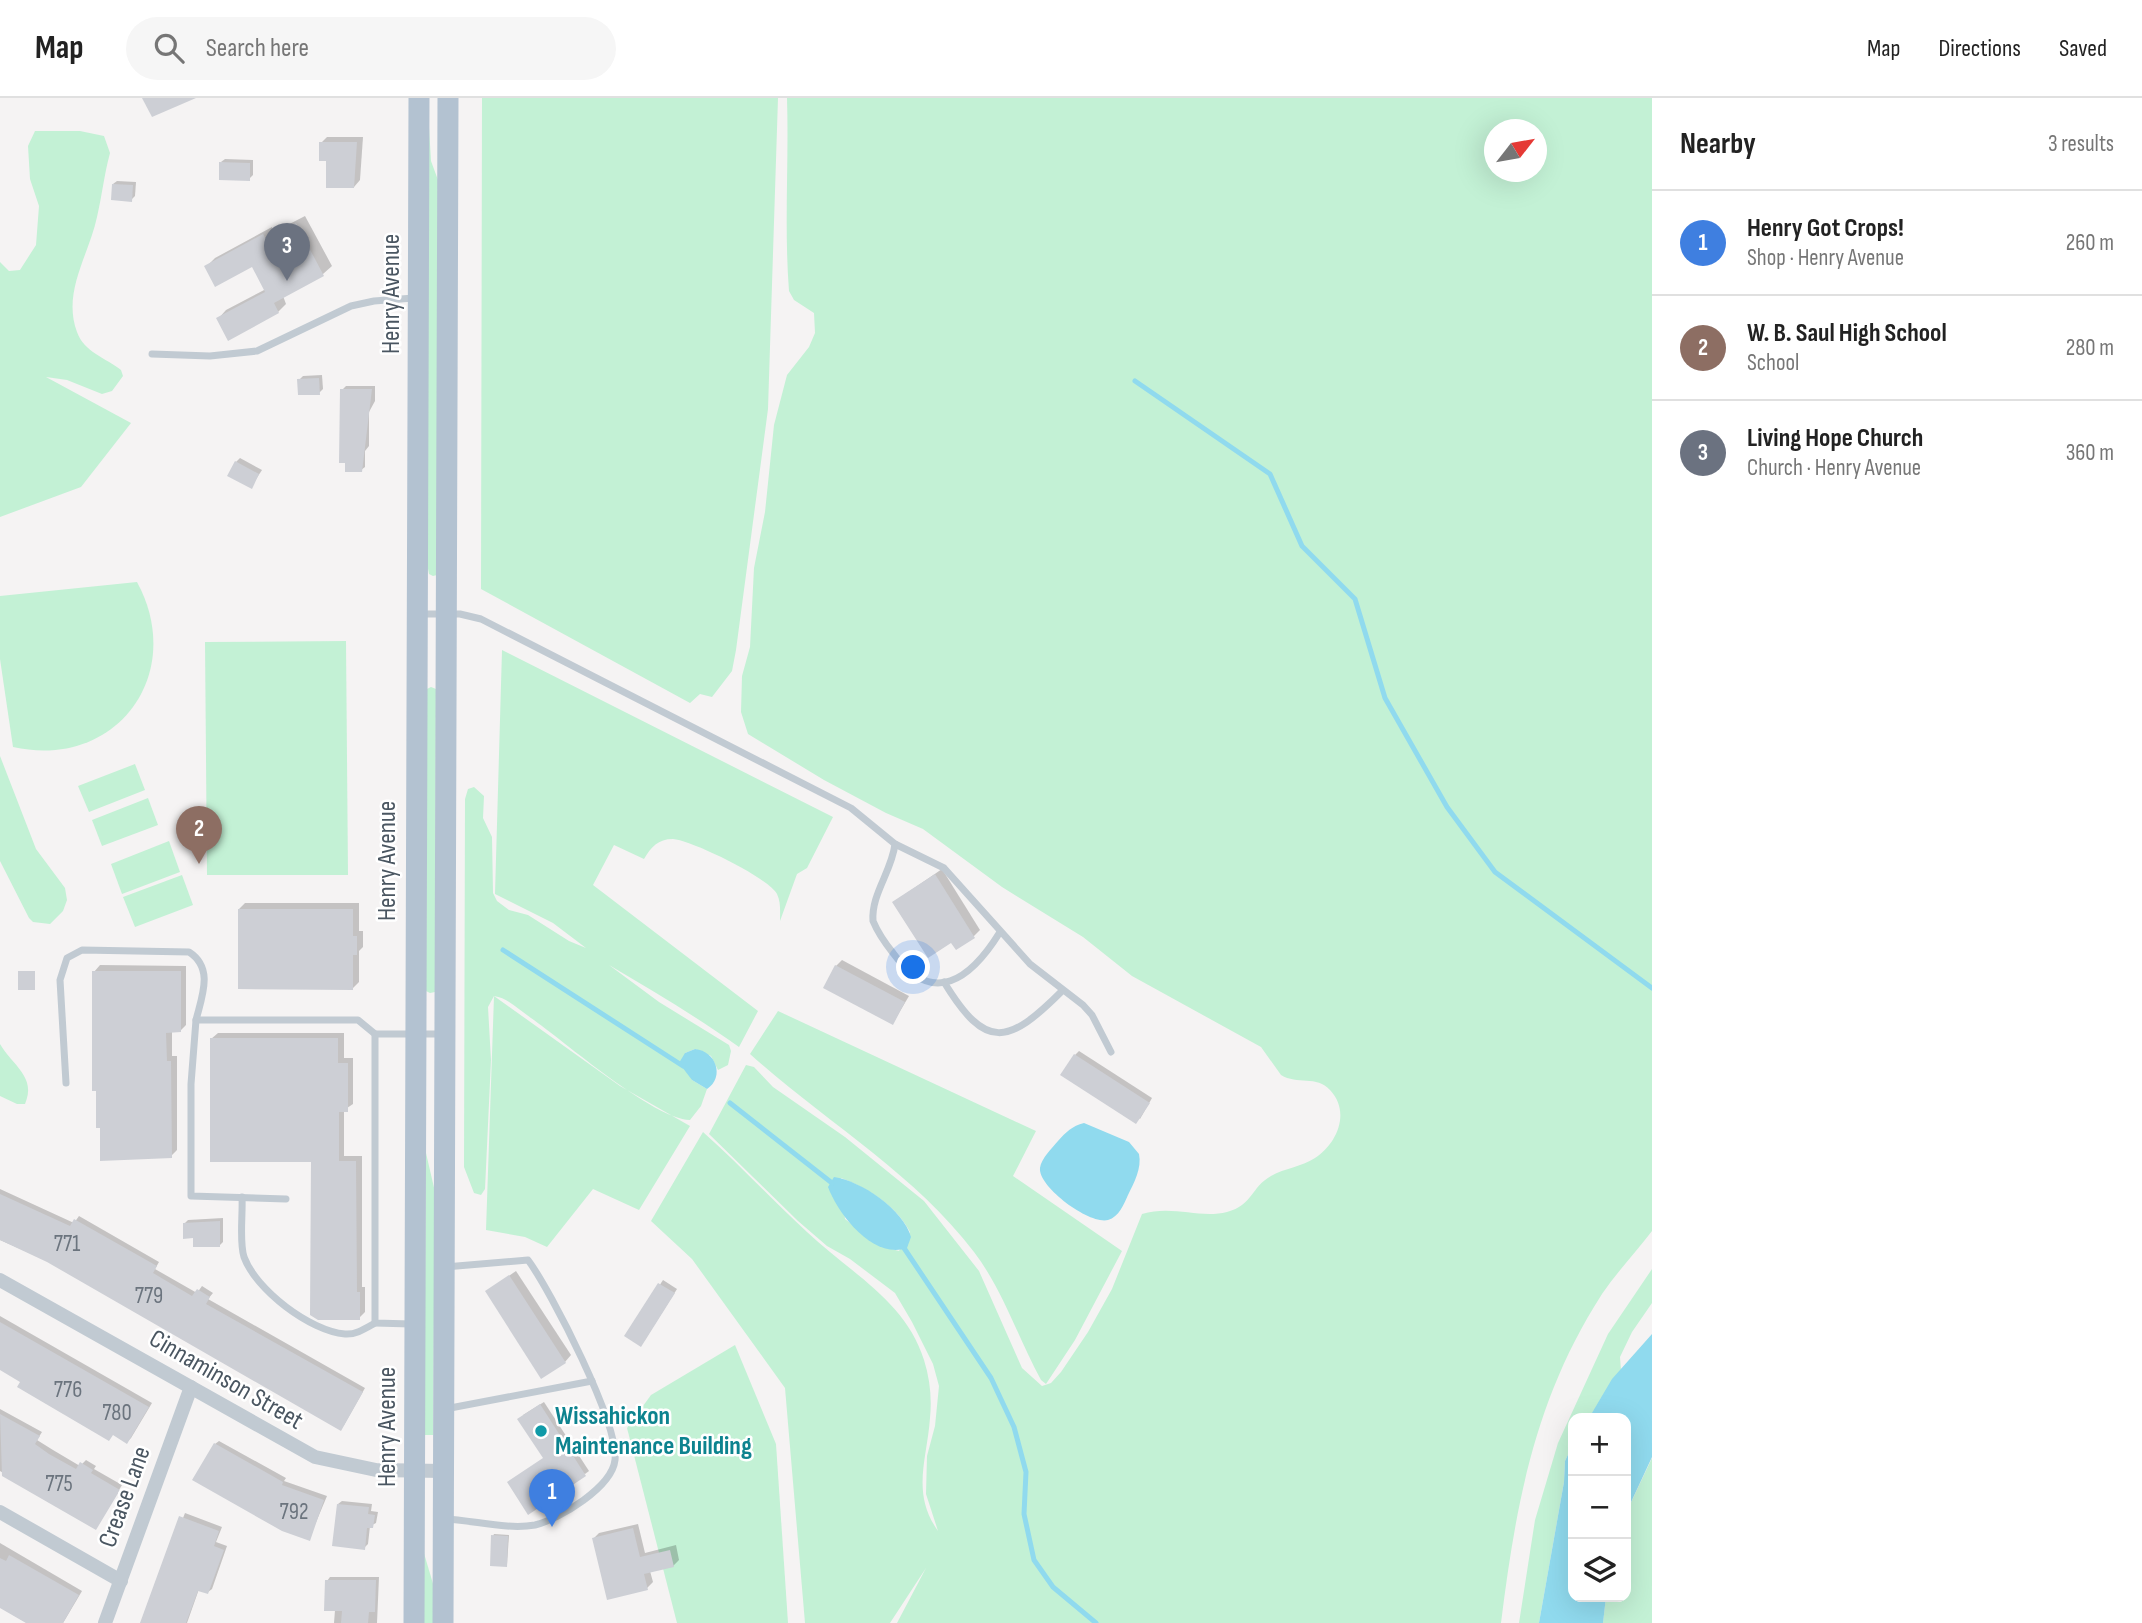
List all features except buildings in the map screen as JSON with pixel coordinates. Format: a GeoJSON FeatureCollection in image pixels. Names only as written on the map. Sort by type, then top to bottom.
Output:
{"type":"FeatureCollection","features":[{"type":"Feature","properties":{"kind":"main road","name":"Henry Avenue"},"geometry":{"type":"LineString","coordinates":[[414,1623],[419,98]]}},
{"type":"Feature","properties":{"kind":"main road"},"geometry":{"type":"LineString","coordinates":[[443,1623],[447,98]]}},
{"type":"Feature","properties":{"kind":"street","name":"Cinnaminson Street"},"geometry":{"type":"LineString","coordinates":[[0,1280],[315,1457],[362,1469],[444,1471]]}},
{"type":"Feature","properties":{"kind":"street","name":"Crease Lane"},"geometry":{"type":"LineString","coordinates":[[105,1623],[191,1387]]}},
{"type":"Feature","properties":{"kind":"street"},"geometry":{"type":"LineString","coordinates":[[0,1512],[121,1581]]}},
{"type":"Feature","properties":{"kind":"lane"},"geometry":{"type":"LineString","coordinates":[[152,354],[210,356],[257,351],[351,306],[374,301],[419,298]]}},
{"type":"Feature","properties":{"kind":"lane"},"geometry":{"type":"LineString","coordinates":[[418,614],[446,613],[481,619],[834,797],[895,844],[944,868],[1030,964],[1092,1015],[1111,1052]]}},
{"type":"Feature","properties":{"kind":"lane"},"geometry":{"type":"LineString","coordinates":[[895,844],[893,858],[877,896],[873,921],[905,970],[919,980],[937,985],[971,969],[985,956],[1000,932]]}},
{"type":"Feature","properties":{"kind":"lane"},"geometry":{"type":"LineString","coordinates":[[66,1083],[60,980],[67,958],[82,950],[189,952],[196,957],[205,972],[204,989],[196,1020],[191,1084],[191,1195],[286,1199]]}},
{"type":"Feature","properties":{"kind":"lane"},"geometry":{"type":"LineString","coordinates":[[944,982],[977,1027],[992,1033],[1005,1033],[1022,1026],[1062,991]]}},
{"type":"Feature","properties":{"kind":"lane"},"geometry":{"type":"LineString","coordinates":[[196,1020],[358,1020],[375,1034],[445,1034]]}},
{"type":"Feature","properties":{"kind":"lane"},"geometry":{"type":"LineString","coordinates":[[375,1034],[375,1323]]}},
{"type":"Feature","properties":{"kind":"lane"},"geometry":{"type":"LineString","coordinates":[[242,1197],[244,1256],[260,1284],[320,1327],[346,1335],[360,1332],[375,1323],[414,1324]]}},
{"type":"Feature","properties":{"kind":"lane"},"geometry":{"type":"LineString","coordinates":[[444,1267],[528,1260],[545,1285],[592,1381],[609,1422],[616,1449],[612,1473],[597,1490],[556,1516],[535,1525],[444,1519]]}},
{"type":"Feature","properties":{"kind":"lane"},"geometry":{"type":"LineString","coordinates":[[444,1409],[592,1381]]}},
{"type":"Feature","properties":{"kind":"green space"},"geometry":{"type":"Polygon","coordinates":[[[482,98],[778,98],[768,409],[732,671],[712,697],[700,694],[690,703],[481,589],[482,98]]]}},
{"type":"Feature","properties":{"kind":"green space"},"geometry":{"type":"Polygon","coordinates":[[[787,98],[1652,98],[1652,1231],[1602,1294],[1560,1372],[1532,1452],[1522,1494],[1501,1623],[897,1623],[926,1568],[890,1623],[805,1623],[785,1388],[692,1259],[651,1221],[703,1132],[823,1247],[890,1304],[916,1339],[926,1367],[931,1396],[923,1490],[930,1517],[938,1531],[926,1494],[927,1456],[935,1426],[939,1386],[933,1364],[895,1293],[850,1259],[827,1246],[709,1134],[746,1065],[754,1067],[773,1087],[845,1137],[924,1201],[979,1271],[1022,1368],[1042,1386],[1051,1383],[1061,1372],[1088,1332],[1112,1289],[1142,1214],[1165,1211],[1217,1214],[1236,1209],[1264,1180],[1310,1161],[1323,1152],[1330,1145],[1339,1127],[1340,1108],[1325,1085],[1281,1075],[1261,1047],[1132,976],[1083,937],[1002,887],[923,829],[824,780],[748,734],[741,712],[742,676],[750,647],[754,568],[765,512],[774,425],[787,375],[809,347],[815,333],[814,313],[794,300],[789,291],[787,98]],[[841,1178],[845,1219],[880,1246],[899,1251],[910,1232],[889,1206],[862,1187],[841,1178]]]}},
{"type":"Feature","properties":{"kind":"green space"},"geometry":{"type":"Polygon","coordinates":[[[428,110],[431,161],[438,180],[437,575],[433,576],[429,574],[426,558],[428,110]]]}},
{"type":"Feature","properties":{"kind":"green space"},"geometry":{"type":"Polygon","coordinates":[[[35,131],[80,131],[104,136],[110,153],[97,217],[78,274],[73,317],[80,339],[85,345],[121,370],[123,376],[112,391],[102,394],[67,380],[46,377],[131,423],[81,487],[0,517],[0,262],[9,271],[20,270],[36,245],[39,206],[30,179],[28,146],[35,131]]]}},
{"type":"Feature","properties":{"kind":"green space"},"geometry":{"type":"Polygon","coordinates":[[[137,582],[150,616],[153,650],[147,681],[132,708],[111,729],[83,744],[50,750],[13,747],[0,659],[0,596],[137,582]]]}},
{"type":"Feature","properties":{"kind":"green space"},"geometry":{"type":"Polygon","coordinates":[[[346,641],[348,875],[207,875],[205,642],[346,641]]]}},
{"type":"Feature","properties":{"kind":"green space"},"geometry":{"type":"Polygon","coordinates":[[[502,650],[833,817],[807,868],[797,874],[780,921],[779,900],[771,887],[729,861],[673,839],[656,844],[644,859],[614,845],[593,885],[758,1011],[739,1047],[609,965],[659,1002],[729,1045],[731,1051],[728,1065],[718,1070],[711,1056],[695,1049],[685,1053],[692,1080],[707,1089],[701,1106],[690,1120],[668,1114],[690,1126],[639,1210],[593,1189],[547,1247],[525,1237],[486,1230],[494,996],[488,1007],[491,1060],[485,1189],[481,1195],[474,1193],[464,1167],[465,799],[468,789],[474,787],[484,796],[483,818],[492,837],[493,893],[497,901],[509,910],[528,915],[569,941],[586,948],[553,923],[495,894],[502,650]],[[494,996],[620,1086],[629,1091],[513,1005],[494,996]]]}},
{"type":"Feature","properties":{"kind":"green space"},"geometry":{"type":"Polygon","coordinates":[[[427,689],[436,689],[435,992],[430,993],[426,991],[427,689]]]}},
{"type":"Feature","properties":{"kind":"green space"},"geometry":{"type":"Polygon","coordinates":[[[0,756],[36,849],[65,888],[67,900],[63,911],[50,924],[33,922],[29,918],[0,861],[0,756]]]}},
{"type":"Feature","properties":{"kind":"green space"},"geometry":{"type":"Polygon","coordinates":[[[135,764],[145,790],[89,812],[78,786],[135,764]]]}},
{"type":"Feature","properties":{"kind":"green space"},"geometry":{"type":"Polygon","coordinates":[[[148,798],[158,825],[102,846],[92,820],[148,798]]]}},
{"type":"Feature","properties":{"kind":"green space"},"geometry":{"type":"Polygon","coordinates":[[[169,841],[180,872],[122,894],[111,864],[169,841]]]}},
{"type":"Feature","properties":{"kind":"green space"},"geometry":{"type":"Polygon","coordinates":[[[182,875],[193,905],[135,927],[123,897],[182,875]]]}},
{"type":"Feature","properties":{"kind":"green space"},"geometry":{"type":"Polygon","coordinates":[[[778,1011],[1036,1131],[1013,1176],[1122,1251],[1075,1340],[1046,1384],[1041,1380],[1002,1298],[984,1267],[950,1223],[896,1172],[750,1054],[778,1011]]]}},
{"type":"Feature","properties":{"kind":"green space"},"geometry":{"type":"Polygon","coordinates":[[[0,1044],[26,1079],[28,1095],[25,1104],[17,1104],[0,1096],[0,1044]]]}},
{"type":"Feature","properties":{"kind":"green space"},"geometry":{"type":"Polygon","coordinates":[[[426,1153],[435,1192],[433,1435],[424,1435],[426,1153]]]}},
{"type":"Feature","properties":{"kind":"green space"},"geometry":{"type":"Polygon","coordinates":[[[1652,1269],[1652,1303],[1632,1332],[1620,1357],[1621,1370],[1592,1413],[1572,1413],[1608,1334],[1652,1269]]]}},
{"type":"Feature","properties":{"kind":"green space"},"geometry":{"type":"Polygon","coordinates":[[[735,1345],[776,1444],[788,1623],[677,1623],[627,1428],[651,1395],[735,1345]]]}},
{"type":"Feature","properties":{"kind":"green space"},"geometry":{"type":"Polygon","coordinates":[[[1568,1421],[1568,1455],[1539,1623],[1519,1623],[1535,1520],[1558,1443],[1568,1421]]]}},
{"type":"Feature","properties":{"kind":"green space"},"geometry":{"type":"Polygon","coordinates":[[[1652,1458],[1652,1623],[1603,1623],[1605,1602],[1631,1602],[1631,1502],[1652,1458]]]}},
{"type":"Feature","properties":{"kind":"green space"},"geometry":{"type":"Polygon","coordinates":[[[423,1550],[434,1587],[434,1623],[423,1623],[423,1550]]]}},
{"type":"Feature","properties":{"kind":"water"},"geometry":{"type":"Polygon","coordinates":[[[695,1049],[708,1054],[716,1065],[716,1078],[707,1089],[692,1080],[679,1063],[685,1053],[695,1049]]]}},
{"type":"Feature","properties":{"kind":"water"},"geometry":{"type":"Polygon","coordinates":[[[1084,1123],[1129,1142],[1139,1154],[1133,1186],[1121,1210],[1108,1220],[1090,1217],[1066,1203],[1047,1185],[1040,1168],[1045,1157],[1061,1138],[1084,1123]]]}},
{"type":"Feature","properties":{"kind":"water"},"geometry":{"type":"Polygon","coordinates":[[[834,1177],[868,1190],[890,1207],[907,1227],[911,1237],[907,1248],[894,1250],[882,1247],[858,1232],[840,1210],[828,1187],[834,1177]]]}},
{"type":"Feature","properties":{"kind":"water"},"geometry":{"type":"Polygon","coordinates":[[[1652,1334],[1652,1457],[1631,1502],[1631,1413],[1592,1413],[1612,1379],[1652,1334]]]}},
{"type":"Feature","properties":{"kind":"water"},"geometry":{"type":"Polygon","coordinates":[[[1568,1455],[1568,1602],[1605,1602],[1603,1623],[1539,1623],[1564,1482],[1568,1455]]]}},
{"type":"Feature","properties":{"kind":"waterway"},"geometry":{"type":"LineString","coordinates":[[1135,381],[1270,474],[1302,546],[1355,599],[1385,698],[1447,807],[1495,872],[1652,988]]}},
{"type":"Feature","properties":{"kind":"waterway"},"geometry":{"type":"LineString","coordinates":[[503,950],[683,1066]]}},
{"type":"Feature","properties":{"kind":"waterway"},"geometry":{"type":"LineString","coordinates":[[730,1103],[832,1183]]}},
{"type":"Feature","properties":{"kind":"waterway"},"geometry":{"type":"LineString","coordinates":[[902,1245],[991,1378],[1014,1427],[1026,1472],[1024,1514],[1034,1560],[1053,1587],[1096,1623]]}},
{"type":"Feature","properties":{"kind":"place","name":"Living Hope Church"},"geometry":{"type":"Point","coordinates":[287,281]}},
{"type":"Feature","properties":{"kind":"place","name":"W. B. Saul High School"},"geometry":{"type":"Point","coordinates":[199,864]}},
{"type":"Feature","properties":{"kind":"place","name":"Wissahickon Maintenance Building"},"geometry":{"type":"Point","coordinates":[541,1431]}},
{"type":"Feature","properties":{"kind":"place","name":"Henry Got Crops!"},"geometry":{"type":"Point","coordinates":[552,1527]}}]}
